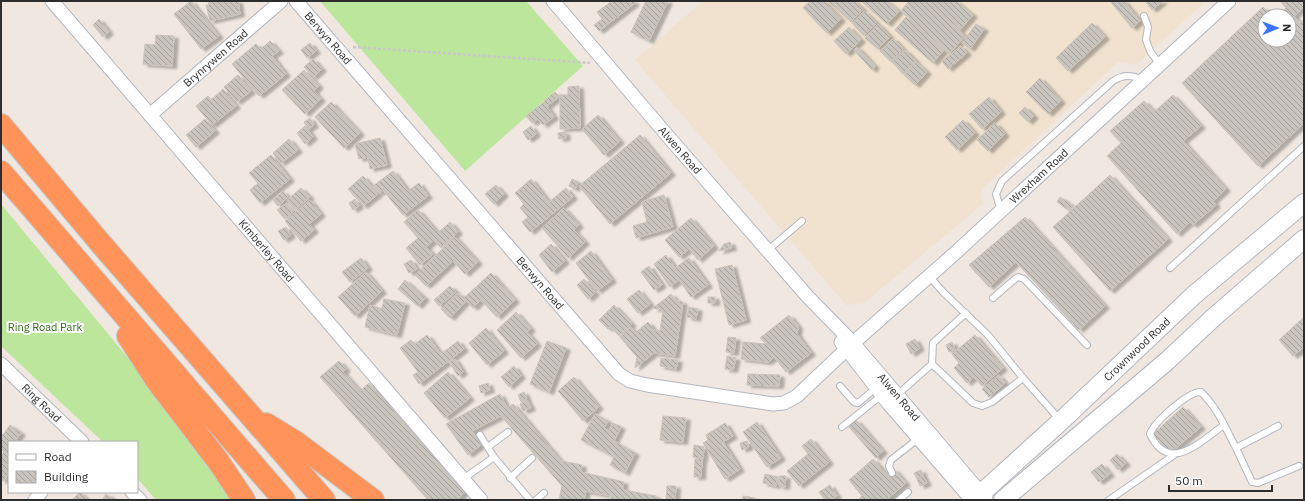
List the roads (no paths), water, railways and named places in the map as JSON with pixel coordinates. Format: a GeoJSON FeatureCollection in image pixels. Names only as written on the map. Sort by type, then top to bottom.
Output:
{"type":"FeatureCollection","features":[{"type":"Feature","properties":{"kind":"highway"},"geometry":{"type":"LineString","coordinates":[[1,125],[102,245],[324,500]]}},
{"type":"Feature","properties":{"kind":"highway"},"geometry":{"type":"LineString","coordinates":[[1,172],[284,500]]}},
{"type":"Feature","properties":{"kind":"highway"},"geometry":{"type":"LineString","coordinates":[[104,291],[132,344],[157,381],[218,461],[244,500]]}},
{"type":"Feature","properties":{"kind":"highway"},"geometry":{"type":"LineString","coordinates":[[246,411],[297,443],[373,500]]}},
{"type":"Feature","properties":{"kind":"main road","name":"Crownwood Road"},"geometry":{"type":"LineString","coordinates":[[978,498],[1194,295],[1304,203]]}},
{"type":"Feature","properties":{"kind":"main road"},"geometry":{"type":"LineString","coordinates":[[1003,500],[1167,361],[1214,317],[1304,240]]}},
{"type":"Feature","properties":{"kind":"street","name":"Kimberley Road"},"geometry":{"type":"LineString","coordinates":[[52,1],[481,500]]}},
{"type":"Feature","properties":{"kind":"street","name":"Brynrywen Road"},"geometry":{"type":"LineString","coordinates":[[150,115],[281,1]]}},
{"type":"Feature","properties":{"kind":"street","name":"Berwyn Road"},"geometry":{"type":"LineString","coordinates":[[296,1],[619,374],[630,381],[647,385],[777,404],[789,401],[797,396],[849,346]]}},
{"type":"Feature","properties":{"kind":"street","name":"Alwen Road"},"geometry":{"type":"LineString","coordinates":[[553,1],[808,297],[849,346],[919,438],[978,498]]}},
{"type":"Feature","properties":{"kind":"street","name":"Wrexham Road"},"geometry":{"type":"LineString","coordinates":[[849,346],[1001,211],[1229,1]]}},
{"type":"Feature","properties":{"kind":"street","name":"Alwen Road"},"geometry":{"type":"LineString","coordinates":[[849,346],[886,395],[978,498]]}},
{"type":"Feature","properties":{"kind":"street","name":"Ring Road"},"geometry":{"type":"LineString","coordinates":[[1,364],[80,441]]}},
{"type":"Feature","properties":{"kind":"lane"},"geometry":{"type":"LineString","coordinates":[[1144,16],[1148,27],[1146,40],[1150,51],[1160,65]]}},
{"type":"Feature","properties":{"kind":"lane"},"geometry":{"type":"LineString","coordinates":[[1001,211],[996,194],[1002,181],[1113,81],[1119,77],[1130,75],[1143,80]]}},
{"type":"Feature","properties":{"kind":"lane"},"geometry":{"type":"LineString","coordinates":[[1170,268],[1304,146]]}},
{"type":"Feature","properties":{"kind":"lane"},"geometry":{"type":"LineString","coordinates":[[768,250],[802,221]]}},
{"type":"Feature","properties":{"kind":"lane"},"geometry":{"type":"LineString","coordinates":[[929,276],[944,293],[999,346],[1023,378],[1061,421]]}},
{"type":"Feature","properties":{"kind":"lane"},"geometry":{"type":"LineString","coordinates":[[993,298],[1018,277],[1024,279],[1087,345]]}},
{"type":"Feature","properties":{"kind":"lane"},"geometry":{"type":"LineString","coordinates":[[966,313],[933,343],[932,364],[973,403],[982,406],[992,402],[1023,378]]}},
{"type":"Feature","properties":{"kind":"lane"},"geometry":{"type":"LineString","coordinates":[[842,427],[932,364]]}},
{"type":"Feature","properties":{"kind":"lane"},"geometry":{"type":"LineString","coordinates":[[840,386],[854,402],[858,403],[886,395]]}},
{"type":"Feature","properties":{"kind":"lane"},"geometry":{"type":"LineString","coordinates":[[1174,455],[1166,452],[1158,445],[1151,436],[1151,431],[1168,413],[1191,394],[1201,392],[1224,425],[1253,483],[1273,477],[1299,466]]}},
{"type":"Feature","properties":{"kind":"lane"},"geometry":{"type":"LineString","coordinates":[[1109,500],[1174,455],[1185,452],[1224,425]]}},
{"type":"Feature","properties":{"kind":"lane"},"geometry":{"type":"LineString","coordinates":[[1236,448],[1278,426]]}},
{"type":"Feature","properties":{"kind":"lane"},"geometry":{"type":"LineString","coordinates":[[488,447],[508,432]]}},
{"type":"Feature","properties":{"kind":"lane"},"geometry":{"type":"LineString","coordinates":[[480,435],[510,478],[530,500]]}},
{"type":"Feature","properties":{"kind":"lane"},"geometry":{"type":"LineString","coordinates":[[892,473],[889,466],[891,460],[919,438]]}},
{"type":"Feature","properties":{"kind":"lane"},"geometry":{"type":"LineString","coordinates":[[463,479],[494,457]]}},
{"type":"Feature","properties":{"kind":"lane"},"geometry":{"type":"LineString","coordinates":[[510,478],[532,458]]}},
{"type":"Feature","properties":{"kind":"lane"},"geometry":{"type":"LineString","coordinates":[[899,500],[908,492]]}},
{"type":"Feature","properties":{"kind":"lane"},"geometry":{"type":"LineString","coordinates":[[536,500],[544,493]]}},
{"type":"Feature","properties":{"kind":"park label","name":"Ring Road Park"},"geometry":{"type":"Point","coordinates":[45,327]}}]}
